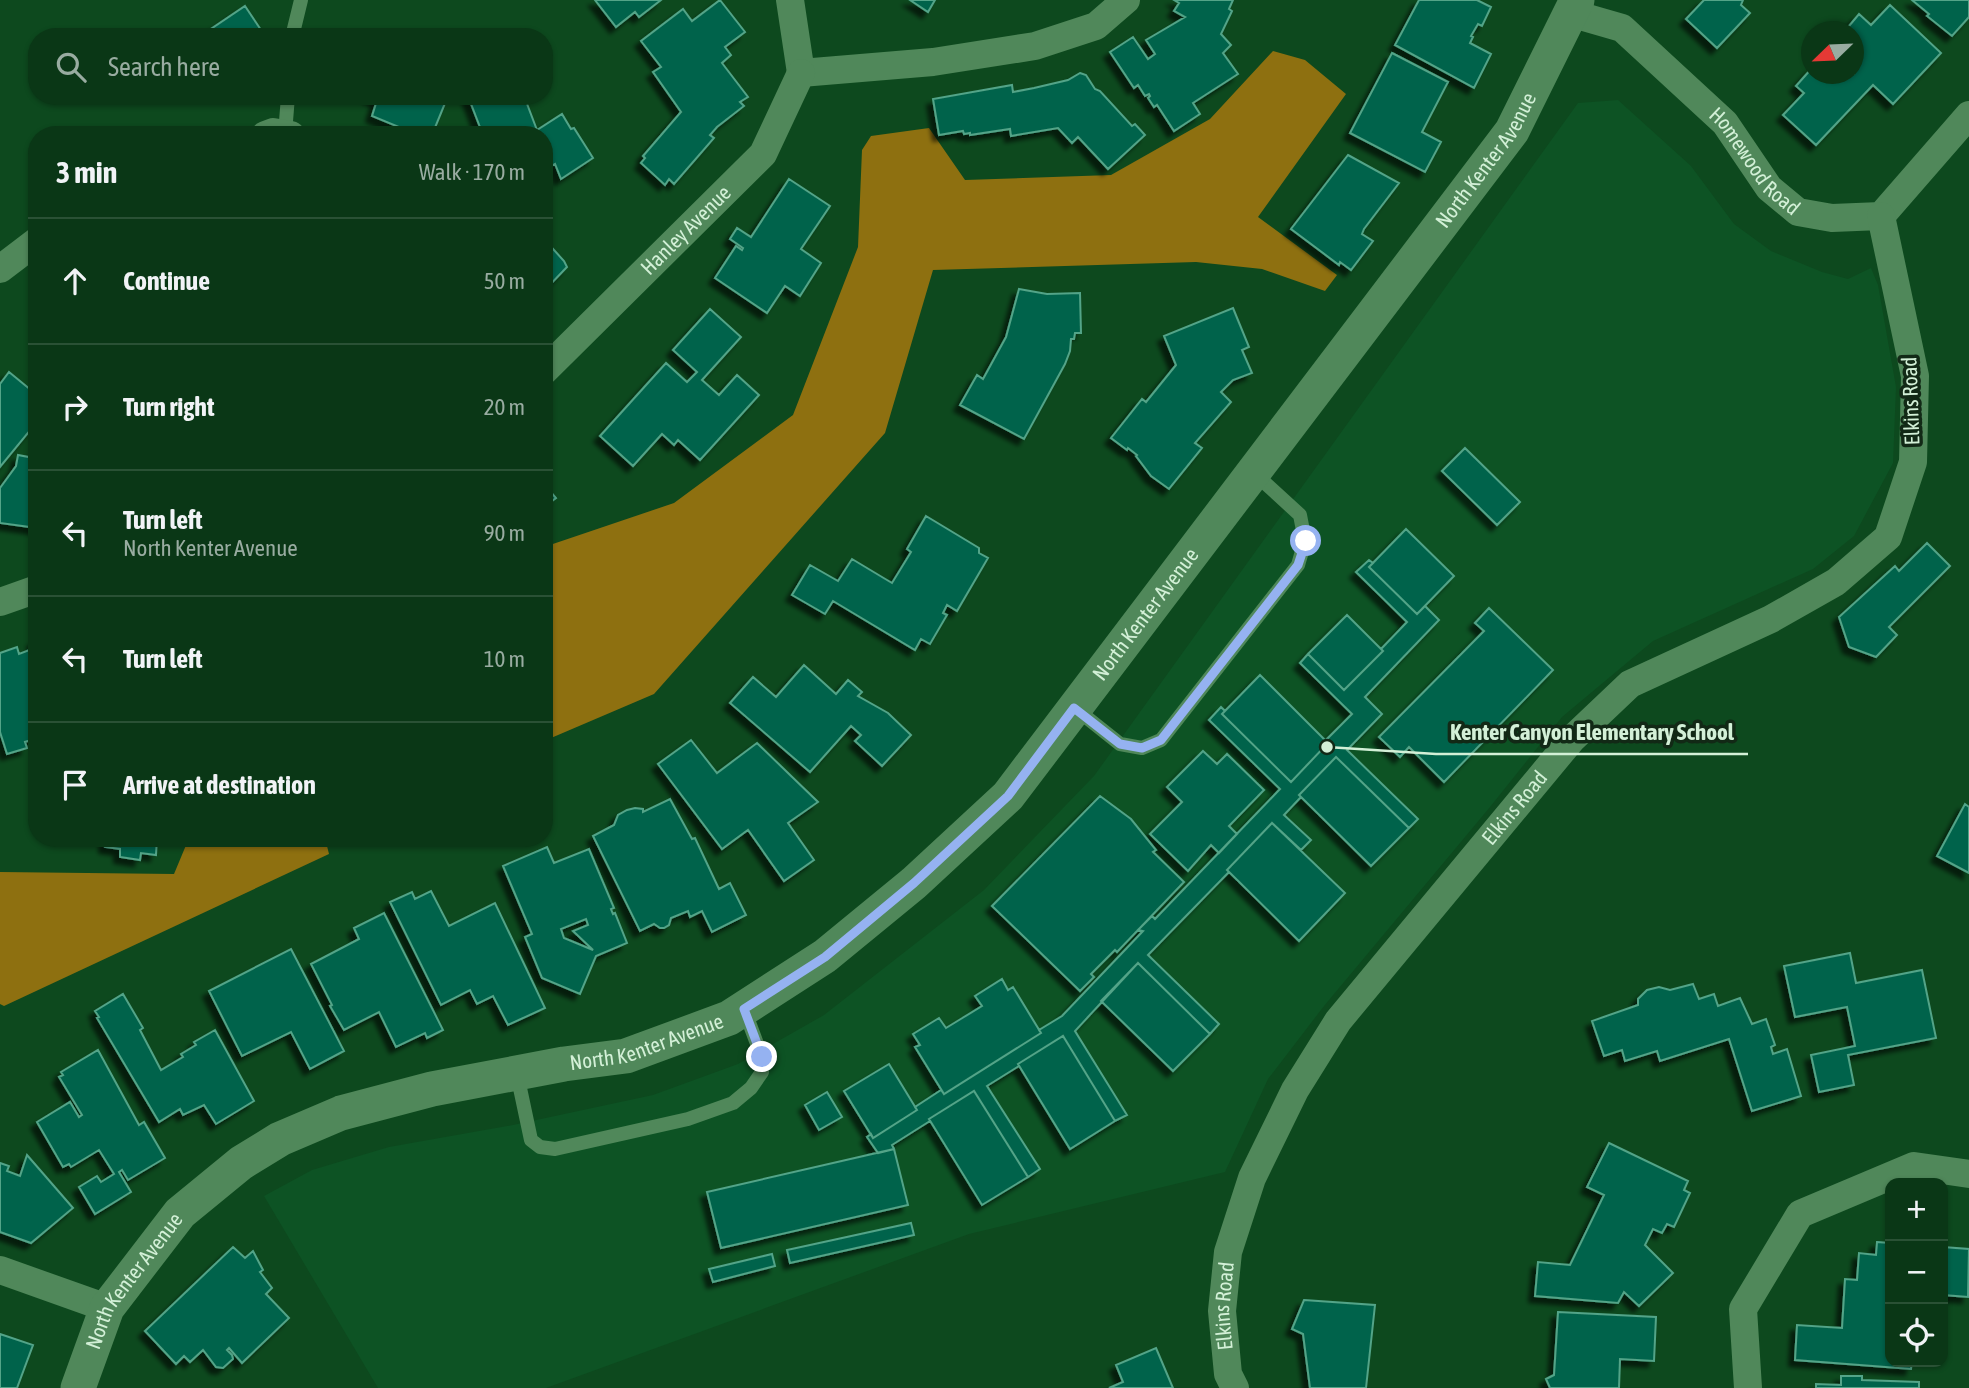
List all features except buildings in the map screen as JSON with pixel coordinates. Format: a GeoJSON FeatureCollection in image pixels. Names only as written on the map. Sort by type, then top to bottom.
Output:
{"type":"FeatureCollection","features":[{"type":"Feature","properties":{"kind":"street"},"geometry":{"type":"LineString","coordinates":[[790,0],[801,73],[933,62],[1035,46],[1096,26],[1126,0]]}},
{"type":"Feature","properties":{"kind":"street","name":"Homewood Road"},"geometry":{"type":"LineString","coordinates":[[1573,6],[1622,28],[1725,123],[1769,188],[1798,212],[1832,218],[1881,216]]}},
{"type":"Feature","properties":{"kind":"street","name":"North Kenter Avenue"},"geometry":{"type":"LineString","coordinates":[[78,1388],[107,1308],[180,1213],[241,1163],[280,1139],[341,1113],[432,1089],[564,1064],[626,1056],[729,1018],[825,957],[914,883],[1008,796],[1512,131],[1573,6]]}},
{"type":"Feature","properties":{"kind":"street","name":"Hanley Avenue"},"geometry":{"type":"LineString","coordinates":[[553,363],[763,154],[801,73]]}},
{"type":"Feature","properties":{"kind":"street"},"geometry":{"type":"LineString","coordinates":[[1881,216],[1969,115]]}},
{"type":"Feature","properties":{"kind":"street","name":"Elkins Road"},"geometry":{"type":"LineString","coordinates":[[1235,1388],[1228,1374],[1222,1311],[1228,1252],[1252,1178],[1295,1090],[1338,1021],[1572,739],[1630,684],[1772,619],[1836,582],[1888,537],[1913,462],[1914,376],[1896,275],[1881,216]]}},
{"type":"Feature","properties":{"kind":"street"},"geometry":{"type":"LineString","coordinates":[[0,269],[28,248]]}},
{"type":"Feature","properties":{"kind":"street"},"geometry":{"type":"LineString","coordinates":[[0,602],[28,592]]}},
{"type":"Feature","properties":{"kind":"street"},"geometry":{"type":"LineString","coordinates":[[1748,1388],[1743,1309],[1800,1214],[1914,1166],[1969,1174]]}},
{"type":"Feature","properties":{"kind":"street"},"geometry":{"type":"LineString","coordinates":[[0,1270],[107,1308]]}},
{"type":"Feature","properties":{"kind":"lane"},"geometry":{"type":"LineString","coordinates":[[294,28],[301,0]]}},
{"type":"Feature","properties":{"kind":"lane"},"geometry":{"type":"LineString","coordinates":[[286,126],[287,105]]}},
{"type":"Feature","properties":{"kind":"lane"},"geometry":{"type":"LineString","coordinates":[[1074,708],[1120,744],[1142,748],[1161,740],[1298,565],[1306,541],[1300,515],[1253,472]]}},
{"type":"Feature","properties":{"kind":"lane"},"geometry":{"type":"LineString","coordinates":[[517,1074],[531,1140],[540,1147],[555,1149],[688,1119],[733,1103],[751,1088],[762,1072],[762,1057],[744,1009]]}},
{"type":"Feature","properties":{"kind":"shaded area"},"geometry":{"type":"Polygon","coordinates":[[[1273,51],[1305,60],[1346,94],[1258,217],[1337,275],[1325,291],[1262,269],[1196,262],[933,270],[885,433],[654,694],[553,737],[553,544],[674,503],[793,415],[858,247],[862,150],[871,136],[929,128],[965,180],[1111,175],[1210,119],[1273,51]]]}},
{"type":"Feature","properties":{"kind":"shaded area"},"geometry":{"type":"Polygon","coordinates":[[[1618,100],[1691,166],[1734,224],[1771,251],[1822,272],[1848,279],[1871,268],[1878,285],[1896,387],[1893,463],[1854,536],[1813,569],[1653,641],[1562,717],[1324,1006],[1268,1079],[1225,1172],[969,1234],[546,1388],[378,1388],[264,1196],[312,1170],[389,1147],[513,1125],[653,1095],[738,1064],[824,1015],[984,890],[1094,776],[1578,103],[1618,100]]]}},
{"type":"Feature","properties":{"kind":"shaded area"},"geometry":{"type":"Polygon","coordinates":[[[185,847],[327,847],[329,854],[4,1006],[0,1004],[0,872],[174,874],[185,847]]]}},
{"type":"Feature","properties":{"kind":"place","name":"Kenter Canyon Elementary School"},"geometry":{"type":"Point","coordinates":[1327,747]}},
{"type":"Feature","properties":{"kind":"route"},"geometry":{"type":"LineString","coordinates":[[762,1057],[744,1009],[825,957],[914,883],[1008,796],[1074,708],[1120,744],[1142,748],[1161,740],[1298,565],[1306,541]]}}]}
